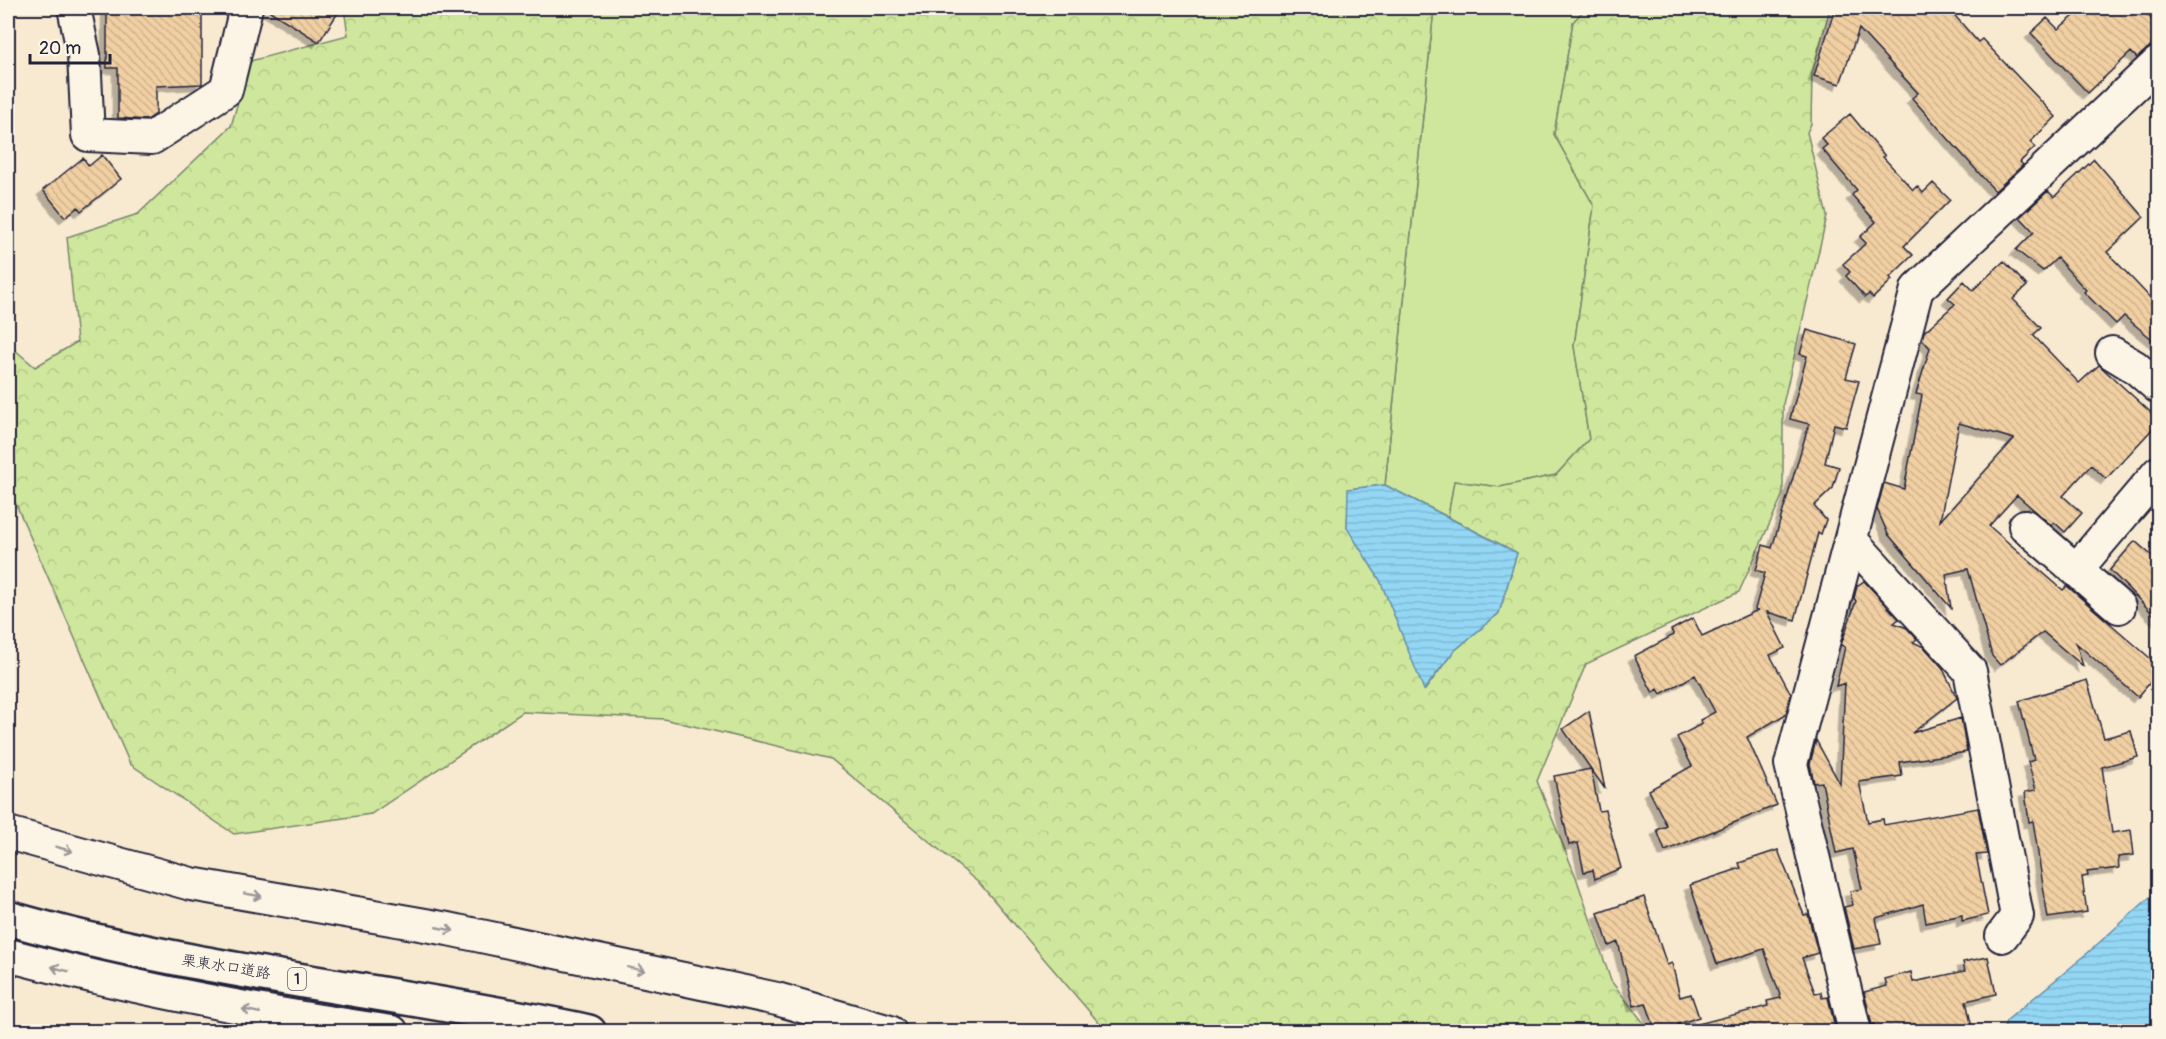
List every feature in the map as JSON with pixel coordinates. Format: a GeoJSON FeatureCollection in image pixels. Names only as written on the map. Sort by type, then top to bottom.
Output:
{"type":"FeatureCollection","features":[{"type":"Feature","properties":{"kind":"highway","name":"栗東水口道路"},"geometry":{"type":"LineString","coordinates":[[8,918],[147,954],[499,1012],[589,1032]]}},
{"type":"Feature","properties":{"kind":"street"},"geometry":{"type":"LineString","coordinates":[[74,8],[84,56],[88,135],[152,138],[226,90],[246,8]]}},
{"type":"Feature","properties":{"kind":"street"},"geometry":{"type":"LineString","coordinates":[[1855,1032],[1791,764],[1917,289],[2158,63]]}},
{"type":"Feature","properties":{"kind":"street"},"geometry":{"type":"LineString","coordinates":[[2112,353],[2135,367],[2158,387]]}},
{"type":"Feature","properties":{"kind":"street"},"geometry":{"type":"LineString","coordinates":[[2077,569],[2158,472]]}},
{"type":"Feature","properties":{"kind":"street"},"geometry":{"type":"LineString","coordinates":[[2025,526],[2119,607]]}},
{"type":"Feature","properties":{"kind":"street"},"geometry":{"type":"LineString","coordinates":[[1851,540],[1970,671],[2017,916],[2002,936]]}},
{"type":"Feature","properties":{"kind":"street"},"geometry":{"type":"LineString","coordinates":[[8,833],[191,884],[470,934],[777,999],[890,1032]]}},
{"type":"Feature","properties":{"kind":"street"},"geometry":{"type":"LineString","coordinates":[[8,955],[96,979],[265,1014],[392,1032]]}},
{"type":"Feature","properties":{"kind":"green space"},"geometry":{"type":"Polygon","coordinates":[[[344,8],[1434,8],[1385,485],[1349,489],[1347,527],[1380,580],[1425,690],[1453,652],[1499,613],[1517,553],[1448,517],[1454,481],[1500,487],[1556,475],[1589,439],[1574,346],[1594,206],[1554,134],[1573,22],[1586,8],[1830,8],[1812,74],[1811,124],[1807,132],[1827,216],[1783,404],[1783,494],[1739,592],[1586,664],[1537,781],[1576,877],[1611,981],[1650,1031],[1106,1031],[980,884],[831,759],[664,719],[523,712],[371,814],[234,834],[130,764],[8,486],[8,344],[35,367],[77,342],[67,237],[138,214],[231,126],[250,61],[348,35],[344,8]]]}},
{"type":"Feature","properties":{"kind":"green space"},"geometry":{"type":"Polygon","coordinates":[[[1434,8],[1586,8],[1573,22],[1554,134],[1594,206],[1574,346],[1589,439],[1556,475],[1500,487],[1454,481],[1448,517],[1385,485],[1434,8]]]}},
{"type":"Feature","properties":{"kind":"water"},"geometry":{"type":"Polygon","coordinates":[[[1385,485],[1517,553],[1499,613],[1453,652],[1424,690],[1380,580],[1347,528],[1348,489],[1385,485]]]}},
{"type":"Feature","properties":{"kind":"water"},"geometry":{"type":"Polygon","coordinates":[[[2158,890],[2158,1031],[2003,1031],[2006,1021],[2082,958],[2158,890]]]}},
{"type":"Feature","properties":{"kind":"building"},"geometry":{"type":"Polygon","coordinates":[[[107,8],[202,8],[202,84],[156,86],[156,114],[147,120],[118,118],[118,68],[107,68],[107,8]]]}},
{"type":"Feature","properties":{"kind":"building"},"geometry":{"type":"Polygon","coordinates":[[[265,8],[341,8],[319,42],[265,8]]]}},
{"type":"Feature","properties":{"kind":"building"},"geometry":{"type":"Polygon","coordinates":[[[1835,8],[1948,8],[1978,42],[1982,39],[2056,117],[2030,142],[2035,147],[2020,162],[2023,165],[1995,191],[1912,98],[1918,93],[1859,29],[1840,84],[1814,76],[1835,8]]]}},
{"type":"Feature","properties":{"kind":"building"},"geometry":{"type":"Polygon","coordinates":[[[2084,8],[2141,8],[2158,26],[2158,39],[2137,58],[2131,52],[2088,93],[2031,33],[2047,18],[2058,29],[2084,8]]]}},
{"type":"Feature","properties":{"kind":"building"},"geometry":{"type":"Polygon","coordinates":[[[1850,114],[1885,156],[1883,157],[1913,190],[1917,186],[1923,193],[1933,183],[1950,200],[1904,246],[1913,255],[1890,277],[1892,280],[1873,298],[1869,294],[1865,297],[1846,276],[1850,272],[1843,264],[1866,243],[1860,237],[1876,222],[1852,195],[1857,190],[1822,149],[1827,145],[1821,138],[1850,114]]]}},
{"type":"Feature","properties":{"kind":"building"},"geometry":{"type":"Polygon","coordinates":[[[102,155],[121,179],[81,211],[78,207],[65,217],[43,190],[83,158],[89,166],[102,155]]]}},
{"type":"Feature","properties":{"kind":"building"},"geometry":{"type":"Polygon","coordinates":[[[2094,159],[2144,217],[2107,252],[2158,306],[2158,344],[2124,316],[2116,324],[2084,292],[2086,290],[2057,258],[2043,271],[2016,250],[2034,232],[2020,217],[2048,191],[2054,197],[2094,159]]]}},
{"type":"Feature","properties":{"kind":"building"},"geometry":{"type":"Polygon","coordinates":[[[2004,261],[2027,286],[2013,299],[2041,328],[2033,335],[2079,383],[2099,365],[2158,419],[2158,423],[2106,479],[2091,465],[2063,496],[2082,513],[2065,532],[2054,522],[2051,525],[2017,495],[1989,526],[2063,590],[2067,586],[2158,665],[2158,673],[2138,697],[2076,643],[2083,666],[2043,632],[2000,665],[1992,656],[1968,569],[1946,574],[1951,608],[1888,534],[1877,509],[1884,483],[1904,489],[1922,395],[1916,394],[1930,348],[1922,339],[1924,332],[1955,304],[1948,298],[1964,281],[1973,290],[2004,261]],[[1959,423],[1940,521],[2014,439],[1959,423]]]}},
{"type":"Feature","properties":{"kind":"building"},"geometry":{"type":"Polygon","coordinates":[[[1807,330],[1856,344],[1846,378],[1859,381],[1846,427],[1834,424],[1825,463],[1839,467],[1833,488],[1814,506],[1826,520],[1821,534],[1818,533],[1795,620],[1767,612],[1785,648],[1770,655],[1791,694],[1786,714],[1747,737],[1777,805],[1665,851],[1657,830],[1667,826],[1649,790],[1692,766],[1677,737],[1702,724],[1700,720],[1715,712],[1695,675],[1661,694],[1658,689],[1653,693],[1634,656],[1674,635],[1671,630],[1693,618],[1702,636],[1758,610],[1755,609],[1765,573],[1756,570],[1763,545],[1772,548],[1809,424],[1790,419],[1807,356],[1800,354],[1807,330]]]}},
{"type":"Feature","properties":{"kind":"building"},"geometry":{"type":"Polygon","coordinates":[[[2135,541],[2158,561],[2158,619],[2110,570],[2135,541]]]}},
{"type":"Feature","properties":{"kind":"building"},"geometry":{"type":"Polygon","coordinates":[[[1864,581],[1899,619],[1894,623],[1907,628],[1917,639],[1913,642],[1924,647],[1942,667],[1957,698],[1912,733],[1961,718],[1967,752],[1900,762],[1902,776],[1859,782],[1868,822],[1883,819],[1884,825],[1978,808],[1987,854],[1976,855],[1988,915],[1962,921],[1962,915],[1926,923],[1923,904],[1876,918],[1881,944],[1854,949],[1844,907],[1853,905],[1850,891],[1862,889],[1853,849],[1836,853],[1822,782],[1814,783],[1810,764],[1816,740],[1840,784],[1845,683],[1836,686],[1845,647],[1841,645],[1856,601],[1854,598],[1857,586],[1864,581]]]}},
{"type":"Feature","properties":{"kind":"building"},"geometry":{"type":"Polygon","coordinates":[[[2087,680],[2104,738],[2131,731],[2138,757],[2102,767],[2112,833],[2131,830],[2134,855],[2118,857],[2119,868],[2087,872],[2088,876],[2082,877],[2087,912],[2048,918],[2033,821],[2029,822],[2025,792],[2036,790],[2028,762],[2034,760],[2019,701],[2087,680]]]}},
{"type":"Feature","properties":{"kind":"building"},"geometry":{"type":"Polygon","coordinates":[[[1589,711],[1605,789],[1563,729],[1589,711]]]}},
{"type":"Feature","properties":{"kind":"building"},"geometry":{"type":"Polygon","coordinates":[[[1591,769],[1599,811],[1605,810],[1621,868],[1595,879],[1593,870],[1584,872],[1578,843],[1569,845],[1554,776],[1591,769]]]}},
{"type":"Feature","properties":{"kind":"building"},"geometry":{"type":"Polygon","coordinates":[[[1778,850],[1804,915],[1808,914],[1818,953],[1802,958],[1815,993],[1821,992],[1822,998],[1828,997],[1836,1032],[1699,1032],[1698,1024],[1768,1006],[1767,1001],[1781,998],[1764,949],[1717,964],[1690,885],[1741,868],[1739,863],[1778,850]]]}},
{"type":"Feature","properties":{"kind":"building"},"geometry":{"type":"Polygon","coordinates":[[[1644,897],[1667,965],[1672,963],[1680,997],[1691,994],[1699,1017],[1678,1024],[1681,1032],[1656,1032],[1646,1003],[1634,1006],[1618,942],[1609,946],[1598,913],[1644,897]]]}},
{"type":"Feature","properties":{"kind":"building"},"geometry":{"type":"Polygon","coordinates":[[[1988,957],[1996,994],[1966,1001],[1973,1032],[1940,1032],[1938,1024],[1905,1032],[1876,1032],[1874,1024],[1872,1025],[1864,992],[1887,986],[1885,979],[1911,972],[1913,982],[1965,971],[1963,962],[1988,957]]]}}]}
